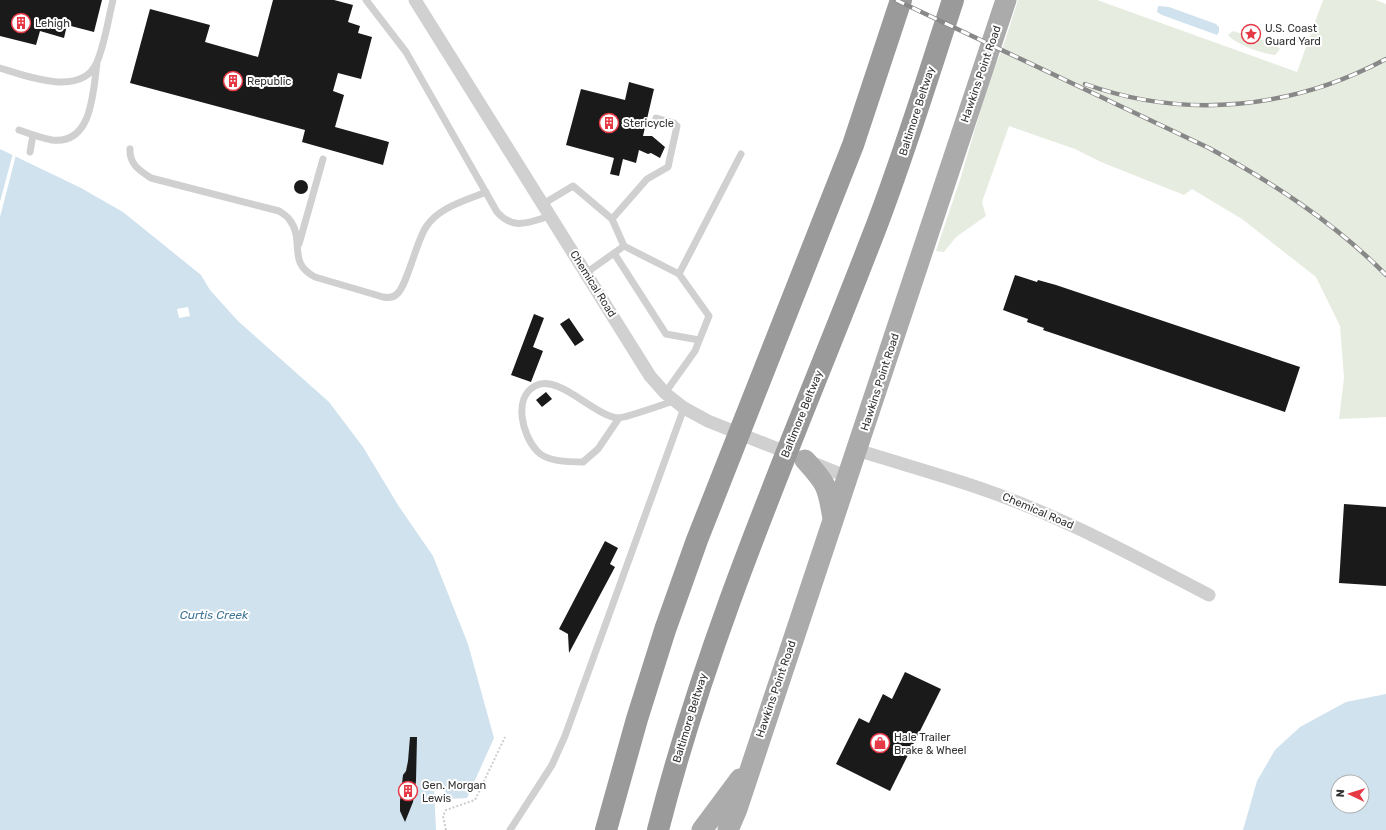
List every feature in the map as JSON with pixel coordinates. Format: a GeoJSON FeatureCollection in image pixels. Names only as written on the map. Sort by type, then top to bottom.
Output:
{"type":"FeatureCollection","features":[{"type":"Feature","properties":{"kind":"highway"},"geometry":{"type":"LineString","coordinates":[[606,830],[636,719],[665,630],[697,540],[847,160],[901,0]]}},
{"type":"Feature","properties":{"kind":"highway","name":"Baltimore Beltway"},"geometry":{"type":"LineString","coordinates":[[658,830],[665,800],[713,646],[745,557],[874,233],[902,158],[953,0]]}},
{"type":"Feature","properties":{"kind":"main road","name":"Hawkins Point Road"},"geometry":{"type":"LineString","coordinates":[[728,830],[737,809],[1006,0]]}},
{"type":"Feature","properties":{"kind":"main road"},"geometry":{"type":"LineString","coordinates":[[805,460],[828,488],[833,521]]}},
{"type":"Feature","properties":{"kind":"main road"},"geometry":{"type":"LineString","coordinates":[[702,830],[751,764]]}},
{"type":"Feature","properties":{"kind":"street","name":"Chemical Road"},"geometry":{"type":"LineString","coordinates":[[415,0],[650,376],[674,401],[708,421],[848,477]]}},
{"type":"Feature","properties":{"kind":"street","name":"Chemical Road"},"geometry":{"type":"LineString","coordinates":[[857,450],[985,490],[1027,506],[1078,528],[1209,595]]}},
{"type":"Feature","properties":{"kind":"lane"},"geometry":{"type":"LineString","coordinates":[[19,130],[54,140],[71,137],[82,128],[91,107],[97,63],[114,0]]}},
{"type":"Feature","properties":{"kind":"lane"},"geometry":{"type":"LineString","coordinates":[[366,0],[406,52],[497,212],[505,221],[512,224],[524,224],[550,216]]}},
{"type":"Feature","properties":{"kind":"lane"},"geometry":{"type":"LineString","coordinates":[[0,68],[49,82],[65,82],[88,74],[97,63]]}},
{"type":"Feature","properties":{"kind":"lane"},"geometry":{"type":"LineString","coordinates":[[612,219],[647,179],[668,167],[677,126],[674,123],[656,118]]}},
{"type":"Feature","properties":{"kind":"lane"},"geometry":{"type":"LineString","coordinates":[[30,152],[33,135]]}},
{"type":"Feature","properties":{"kind":"lane"},"geometry":{"type":"LineString","coordinates":[[130,149],[130,156],[133,162],[139,170],[151,178],[279,211],[289,219],[295,232],[298,248],[298,262],[304,271],[314,277],[390,298],[397,294],[403,287],[412,258],[426,227],[440,212],[486,192]]}},
{"type":"Feature","properties":{"kind":"lane"},"geometry":{"type":"LineString","coordinates":[[678,274],[741,154]]}},
{"type":"Feature","properties":{"kind":"lane"},"geometry":{"type":"LineString","coordinates":[[298,248],[323,159]]}},
{"type":"Feature","properties":{"kind":"lane"},"geometry":{"type":"LineString","coordinates":[[510,830],[552,765],[565,736],[674,401],[709,316],[678,274],[624,246],[612,219],[573,186],[543,204]]}},
{"type":"Feature","properties":{"kind":"lane"},"geometry":{"type":"LineString","coordinates":[[586,274],[624,246]]}},
{"type":"Feature","properties":{"kind":"lane"},"geometry":{"type":"LineString","coordinates":[[614,253],[666,334],[699,340]]}},
{"type":"Feature","properties":{"kind":"lane"},"geometry":{"type":"LineString","coordinates":[[619,418],[597,409],[559,387],[546,382],[535,386],[525,396],[522,412],[523,429],[537,452],[561,462],[583,462],[598,449],[619,418],[674,401]]}},
{"type":"Feature","properties":{"kind":"path"},"geometry":{"type":"LineString","coordinates":[[446,830],[443,816],[446,810],[475,800],[505,737]]}},
{"type":"Feature","properties":{"kind":"shaded area"},"geometry":{"type":"Polygon","coordinates":[[[1018,0],[1097,0],[1297,72],[1323,0],[1376,0],[1386,4],[1386,417],[1339,419],[1344,378],[1340,326],[1316,277],[1242,219],[1192,189],[1184,195],[1101,162],[1075,149],[1009,126],[982,202],[986,216],[956,237],[944,252],[936,251],[960,180],[990,78],[1002,50],[1018,0]]]}},
{"type":"Feature","properties":{"kind":"shaded area"},"geometry":{"type":"Polygon","coordinates":[[[1233,31],[1275,44],[1280,49],[1275,55],[1250,48],[1237,42],[1228,35],[1233,31]]]}},
{"type":"Feature","properties":{"kind":"water"},"geometry":{"type":"Polygon","coordinates":[[[1158,6],[1169,7],[1216,24],[1219,27],[1219,32],[1217,35],[1162,15],[1157,12],[1158,6]]]}},
{"type":"Feature","properties":{"kind":"water","name":"Curtis Creek"},"geometry":{"type":"Polygon","coordinates":[[[0,149],[81,188],[123,212],[201,275],[210,290],[238,321],[329,402],[363,447],[398,505],[433,556],[468,644],[494,738],[467,798],[448,799],[443,786],[434,787],[436,830],[0,830],[0,149]]]}},
{"type":"Feature","properties":{"kind":"water"},"geometry":{"type":"Polygon","coordinates":[[[1386,694],[1386,830],[1243,830],[1257,781],[1275,750],[1300,727],[1346,702],[1386,694]]]}},
{"type":"Feature","properties":{"kind":"pier"},"geometry":{"type":"Polygon","coordinates":[[[13,153],[16,155],[0,217],[0,202],[13,153]]]}},
{"type":"Feature","properties":{"kind":"pier"},"geometry":{"type":"Polygon","coordinates":[[[188,307],[190,316],[179,318],[177,309],[188,307]]]}},
{"type":"Feature","properties":{"kind":"building","name":"Lehigh"},"geometry":{"type":"Polygon","coordinates":[[[0,0],[102,0],[94,32],[67,25],[64,38],[40,31],[36,45],[0,36],[0,0]]]}},
{"type":"Feature","properties":{"kind":"building","name":"Republic"},"geometry":{"type":"Polygon","coordinates":[[[273,0],[334,0],[353,5],[348,22],[360,26],[358,33],[372,37],[361,79],[338,73],[333,91],[344,95],[335,127],[389,142],[383,165],[302,142],[305,130],[130,83],[150,9],[210,25],[205,42],[258,57],[273,0]]]}},
{"type":"Feature","properties":{"kind":"building","name":"Stericycle"},"geometry":{"type":"Polygon","coordinates":[[[629,82],[654,89],[643,136],[652,136],[665,147],[660,158],[651,153],[648,154],[639,150],[636,163],[623,159],[619,176],[610,174],[614,158],[566,145],[581,89],[625,100],[629,82]]]}},
{"type":"Feature","properties":{"kind":"building"},"geometry":{"type":"Polygon","coordinates":[[[298,180],[304,180],[308,184],[308,190],[304,194],[298,194],[294,190],[294,184],[298,180]]]}},
{"type":"Feature","properties":{"kind":"building"},"geometry":{"type":"Polygon","coordinates":[[[1015,275],[1037,282],[1038,280],[1056,285],[1300,367],[1285,412],[1043,330],[1044,328],[1027,322],[1028,319],[1003,310],[1015,275]]]}},
{"type":"Feature","properties":{"kind":"building"},"geometry":{"type":"Polygon","coordinates":[[[534,314],[544,318],[533,347],[543,351],[531,382],[511,375],[534,314]]]}},
{"type":"Feature","properties":{"kind":"building"},"geometry":{"type":"Polygon","coordinates":[[[569,318],[584,340],[575,346],[560,324],[569,318]]]}},
{"type":"Feature","properties":{"kind":"building"},"geometry":{"type":"Polygon","coordinates":[[[546,392],[552,399],[542,407],[536,400],[546,392]]]}},
{"type":"Feature","properties":{"kind":"building"},"geometry":{"type":"Polygon","coordinates":[[[1344,504],[1386,507],[1386,586],[1339,583],[1344,504]]]}},
{"type":"Feature","properties":{"kind":"building"},"geometry":{"type":"Polygon","coordinates":[[[605,541],[618,548],[610,564],[615,567],[569,653],[568,634],[559,629],[605,541]]]}},
{"type":"Feature","properties":{"kind":"building","name":"Hale Trailer Brake & Wheel"},"geometry":{"type":"Polygon","coordinates":[[[905,672],[941,689],[890,791],[836,764],[859,718],[869,723],[883,694],[892,699],[905,672]]]}},
{"type":"Feature","properties":{"kind":"building","name":"Gen. Morgan Lewis"},"geometry":{"type":"Polygon","coordinates":[[[410,737],[417,737],[416,781],[413,802],[405,822],[400,811],[400,801],[403,775],[406,771],[408,761],[410,737]]]}},
{"type":"Feature","properties":{"kind":"railway"},"geometry":{"type":"LineString","coordinates":[[896,0],[1209,148],[1233,161],[1280,190],[1324,221],[1346,238],[1386,275]]}},
{"type":"Feature","properties":{"kind":"railway"},"geometry":{"type":"LineString","coordinates":[[1085,84],[1123,95],[1161,102],[1200,105],[1238,104],[1276,98],[1314,89],[1350,76],[1386,59]]}},
{"type":"Feature","properties":{"kind":"place","name":"Lehigh"},"geometry":{"type":"Point","coordinates":[21,23]}},
{"type":"Feature","properties":{"kind":"place","name":"U.S. Coast Guard Yard"},"geometry":{"type":"Point","coordinates":[1251,34]}},
{"type":"Feature","properties":{"kind":"place","name":"Republic"},"geometry":{"type":"Point","coordinates":[233,81]}},
{"type":"Feature","properties":{"kind":"place","name":"Stericycle"},"geometry":{"type":"Point","coordinates":[609,123]}},
{"type":"Feature","properties":{"kind":"place","name":"Hale Trailer Brake & Wheel"},"geometry":{"type":"Point","coordinates":[880,743]}},
{"type":"Feature","properties":{"kind":"place","name":"Gen. Morgan Lewis"},"geometry":{"type":"Point","coordinates":[408,791]}}]}
